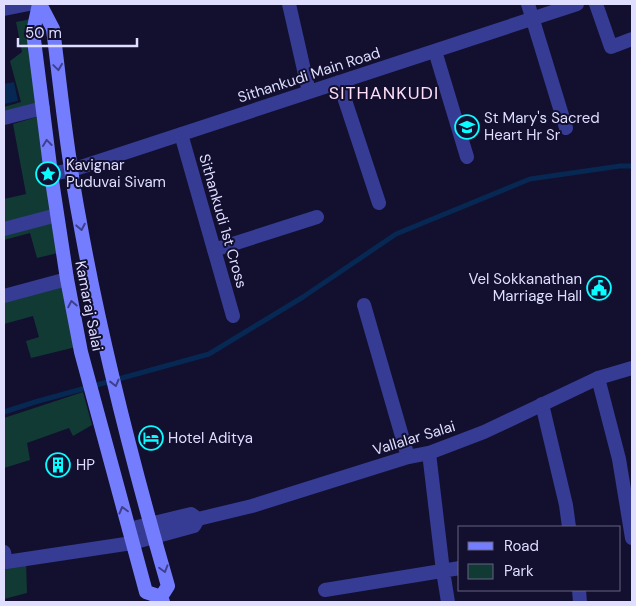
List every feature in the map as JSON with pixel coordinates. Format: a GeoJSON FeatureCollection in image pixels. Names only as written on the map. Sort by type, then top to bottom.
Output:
{"type":"FeatureCollection","features":[{"type":"Feature","properties":{"kind":"main road","name":"Kamaraj Salai"},"geometry":{"type":"LineString","coordinates":[[39,4],[53,29],[80,224],[105,345],[168,586],[162,600],[146,592],[81,352],[57,215],[33,32],[39,4]]}},
{"type":"Feature","properties":{"kind":"street"},"geometry":{"type":"LineString","coordinates":[[4,9],[29,4]]}},
{"type":"Feature","properties":{"kind":"street"},"geometry":{"type":"LineString","coordinates":[[289,4],[309,92]]}},
{"type":"Feature","properties":{"kind":"street"},"geometry":{"type":"LineString","coordinates":[[528,4],[566,128]]}},
{"type":"Feature","properties":{"kind":"street","name":"Sithankudi Main Road"},"geometry":{"type":"LineString","coordinates":[[51,174],[72,170],[577,4]]}},
{"type":"Feature","properties":{"kind":"street"},"geometry":{"type":"LineString","coordinates":[[596,4],[611,47],[632,40]]}},
{"type":"Feature","properties":{"kind":"street"},"geometry":{"type":"LineString","coordinates":[[435,51],[467,157]]}},
{"type":"Feature","properties":{"kind":"street"},"geometry":{"type":"LineString","coordinates":[[339,82],[378,203]]}},
{"type":"Feature","properties":{"kind":"street"},"geometry":{"type":"LineString","coordinates":[[4,118],[43,108]]}},
{"type":"Feature","properties":{"kind":"street","name":"Sithankudi 1st Cross"},"geometry":{"type":"LineString","coordinates":[[181,134],[233,316]]}},
{"type":"Feature","properties":{"kind":"street"},"geometry":{"type":"LineString","coordinates":[[4,229],[57,215]]}},
{"type":"Feature","properties":{"kind":"street"},"geometry":{"type":"LineString","coordinates":[[214,250],[317,217]]}},
{"type":"Feature","properties":{"kind":"street"},"geometry":{"type":"LineString","coordinates":[[4,296],[67,279]]}},
{"type":"Feature","properties":{"kind":"street"},"geometry":{"type":"LineString","coordinates":[[364,305],[408,457]]}},
{"type":"Feature","properties":{"kind":"street","name":"Vallalar Salai"},"geometry":{"type":"LineString","coordinates":[[4,552],[6,562],[132,543],[152,530],[191,514],[198,519],[252,506],[429,452],[484,432],[598,378],[632,368]]}},
{"type":"Feature","properties":{"kind":"street"},"geometry":{"type":"LineString","coordinates":[[598,378],[619,459],[632,538]]}},
{"type":"Feature","properties":{"kind":"street"},"geometry":{"type":"LineString","coordinates":[[542,404],[570,526]]}},
{"type":"Feature","properties":{"kind":"street"},"geometry":{"type":"LineString","coordinates":[[429,452],[448,602]]}},
{"type":"Feature","properties":{"kind":"street","name":"Vallalar Salai"},"geometry":{"type":"LineString","coordinates":[[128,529],[152,530]]}},
{"type":"Feature","properties":{"kind":"street"},"geometry":{"type":"LineString","coordinates":[[325,590],[458,568]]}},
{"type":"Feature","properties":{"kind":"green space"},"geometry":{"type":"Polygon","coordinates":[[[31,19],[41,107],[4,116],[4,107],[21,102],[10,61],[22,52],[16,22],[31,19]]]}},
{"type":"Feature","properties":{"kind":"green space"},"geometry":{"type":"Polygon","coordinates":[[[40,116],[53,213],[4,226],[4,199],[26,194],[13,124],[40,116]]]}},
{"type":"Feature","properties":{"kind":"green space"},"geometry":{"type":"Polygon","coordinates":[[[56,217],[62,252],[37,258],[30,233],[4,240],[4,231],[56,217]]]}},
{"type":"Feature","properties":{"kind":"green space"},"geometry":{"type":"Polygon","coordinates":[[[62,286],[76,347],[31,358],[26,341],[39,337],[33,316],[4,324],[4,300],[62,286]]]}},
{"type":"Feature","properties":{"kind":"green space"},"geometry":{"type":"Polygon","coordinates":[[[83,392],[92,425],[73,436],[69,428],[27,443],[30,460],[4,468],[4,418],[83,392]]]}},
{"type":"Feature","properties":{"kind":"green space"},"geometry":{"type":"Polygon","coordinates":[[[26,562],[27,593],[4,599],[4,567],[26,562]]]}},
{"type":"Feature","properties":{"kind":"water"},"geometry":{"type":"Polygon","coordinates":[[[14,82],[18,101],[4,104],[4,84],[14,82]]]}},
{"type":"Feature","properties":{"kind":"waterway"},"geometry":{"type":"LineString","coordinates":[[4,412],[209,354],[303,297],[396,234],[530,179],[620,166],[632,166]]}},
{"type":"Feature","properties":{"kind":"place","name":"St Mary's Sacred Heart Hr Sr"},"geometry":{"type":"Point","coordinates":[467,127]}},
{"type":"Feature","properties":{"kind":"place","name":"Kavignar Puduvai Sivam"},"geometry":{"type":"Point","coordinates":[48,174]}},
{"type":"Feature","properties":{"kind":"place","name":"Vel Sokkanathan Marriage Hall"},"geometry":{"type":"Point","coordinates":[599,288]}},
{"type":"Feature","properties":{"kind":"place","name":"Hotel Aditya"},"geometry":{"type":"Point","coordinates":[151,438]}},
{"type":"Feature","properties":{"kind":"place","name":"HP"},"geometry":{"type":"Point","coordinates":[58,465]}},
{"type":"Feature","properties":{"kind":"district","name":"SITHANKUDI"},"geometry":{"type":"Point","coordinates":[384,93]}}]}
